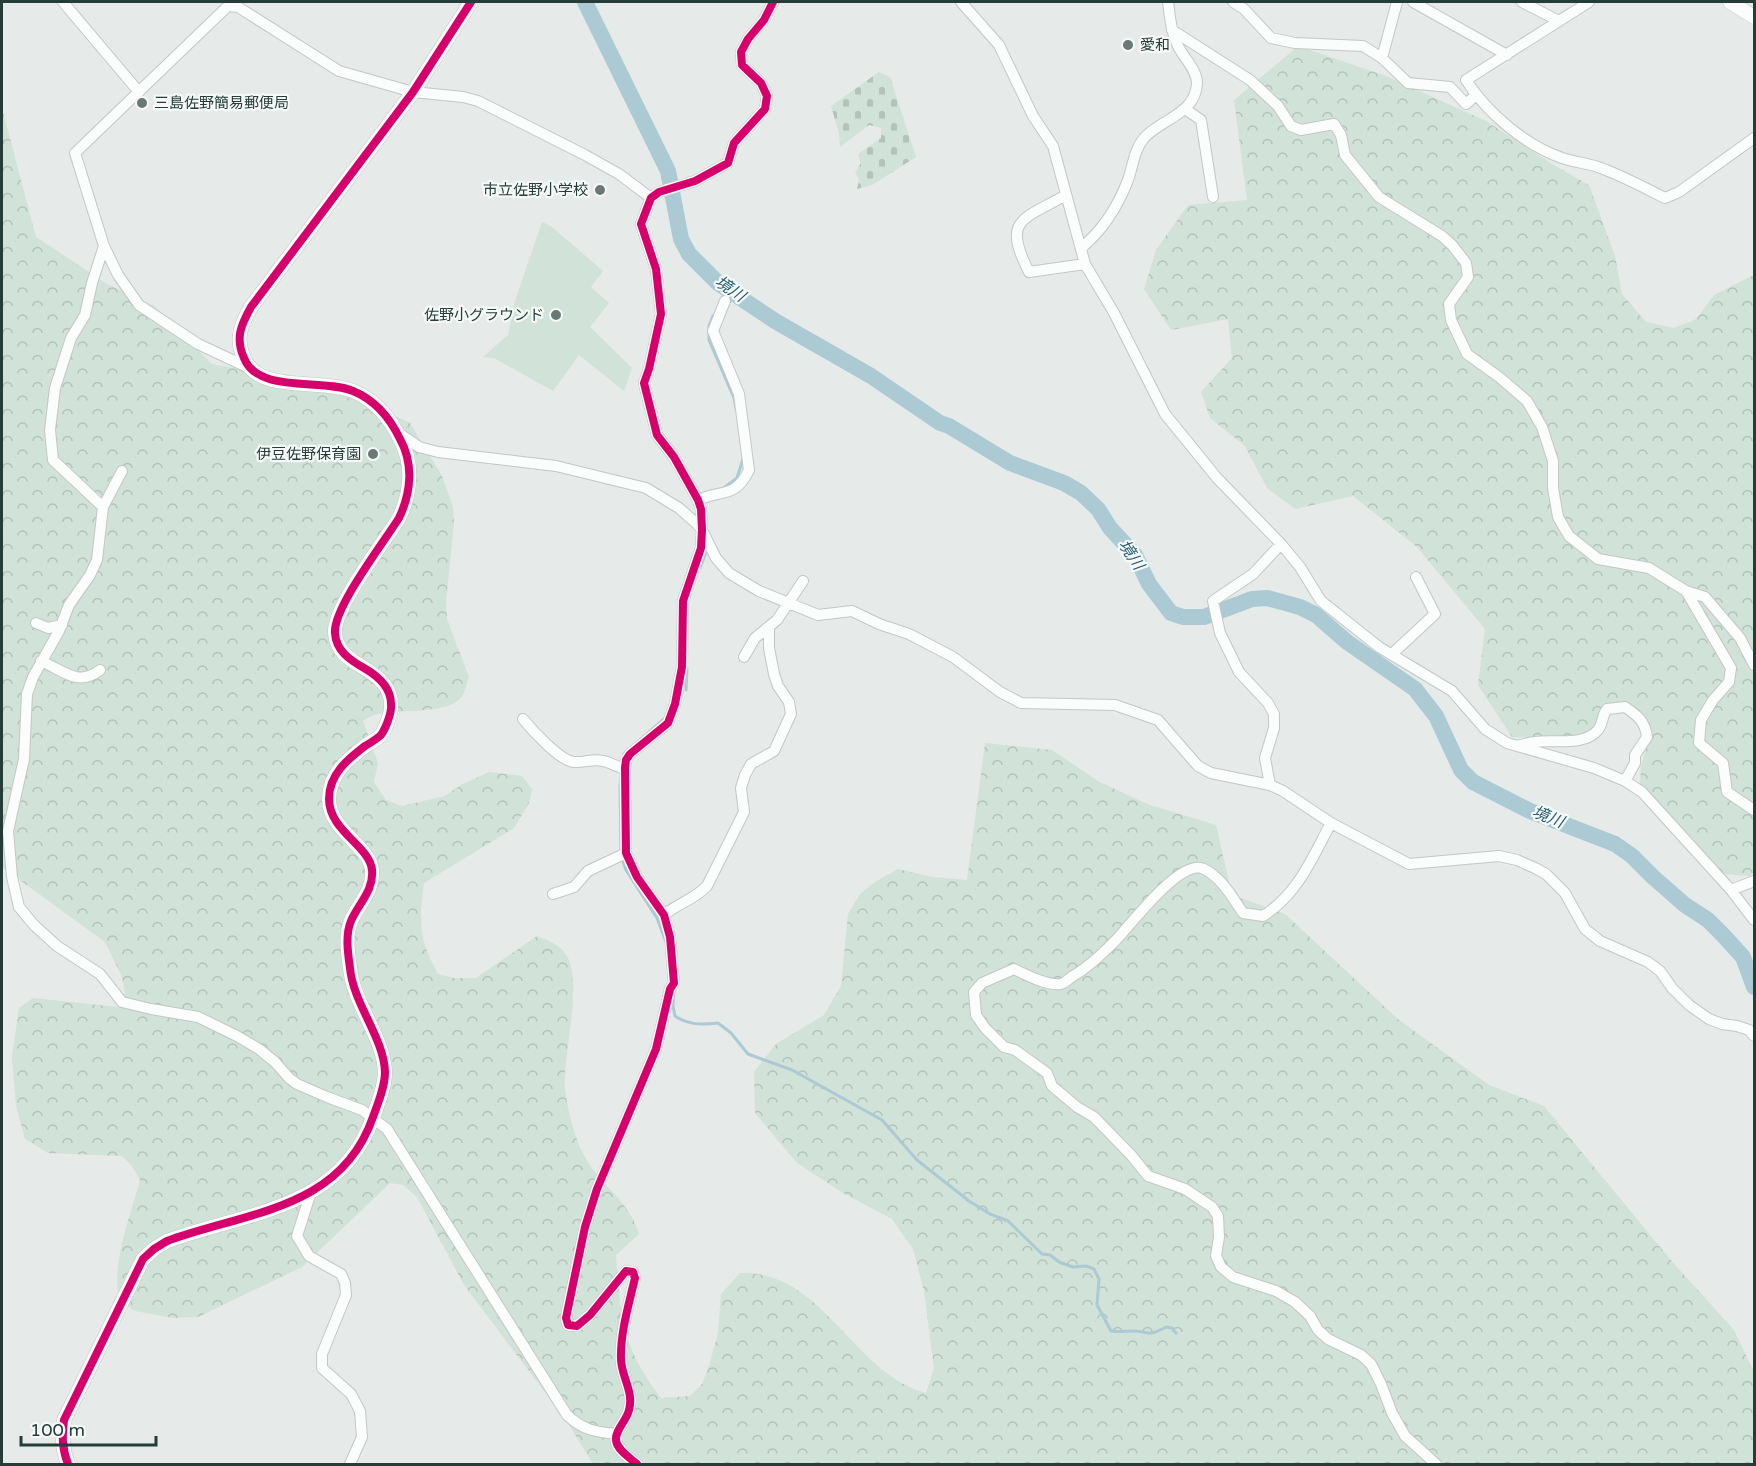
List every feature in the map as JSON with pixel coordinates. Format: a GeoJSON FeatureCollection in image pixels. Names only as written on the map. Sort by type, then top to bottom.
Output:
{"type":"FeatureCollection","features":[{"type":"Feature","properties":{"kind":"street"},"geometry":{"type":"LineString","coordinates":[[63,2],[139,92]]}},
{"type":"Feature","properties":{"kind":"street"},"geometry":{"type":"LineString","coordinates":[[247,367],[242,355],[239,329],[251,307],[413,92],[471,2]]}},
{"type":"Feature","properties":{"kind":"street"},"geometry":{"type":"LineString","coordinates":[[637,1464],[619,1447],[617,1434],[629,1411],[630,1391],[621,1362],[623,1337],[635,1278],[633,1272],[626,1271],[590,1315],[577,1326],[568,1325],[566,1318],[585,1227],[594,1199],[656,1049],[672,986],[670,937],[664,915],[622,854],[622,768],[630,754],[668,723],[675,704],[682,667],[683,601],[701,548],[702,530],[698,500],[674,457],[657,435],[644,383],[662,314],[656,268],[641,224],[655,195],[695,181],[728,163],[734,143],[765,109],[767,96],[761,83],[742,65],[741,52],[748,39],[764,20],[773,2]]}},
{"type":"Feature","properties":{"kind":"street"},"geometry":{"type":"LineString","coordinates":[[961,2],[999,45],[1033,116],[1053,146],[1084,264],[1114,313],[1165,414],[1217,478],[1281,544],[1300,567],[1321,601],[1379,647],[1452,691],[1485,729],[1507,743],[1594,768],[1625,781],[1654,804],[1755,920]]}},
{"type":"Feature","properties":{"kind":"street"},"geometry":{"type":"LineString","coordinates":[[1081,248],[1095,237],[1108,218],[1127,181],[1143,139],[1152,130],[1185,109],[1191,101],[1197,83],[1192,68],[1178,47],[1172,30],[1168,2]]}},
{"type":"Feature","properties":{"kind":"street"},"geometry":{"type":"LineString","coordinates":[[1233,2],[1244,9],[1271,38],[1296,43],[1363,46],[1382,58],[1408,83],[1450,87],[1466,104],[1476,95]]}},
{"type":"Feature","properties":{"kind":"street"},"geometry":{"type":"LineString","coordinates":[[1382,58],[1397,2]]}},
{"type":"Feature","properties":{"kind":"street"},"geometry":{"type":"LineString","coordinates":[[1413,2],[1507,55]]}},
{"type":"Feature","properties":{"kind":"street"},"geometry":{"type":"LineString","coordinates":[[1522,2],[1558,21]]}},
{"type":"Feature","properties":{"kind":"street"},"geometry":{"type":"LineString","coordinates":[[1589,2],[1466,80],[1476,95],[1503,123],[1542,148],[1561,157],[1598,167],[1665,198],[1679,192],[1755,138]]}},
{"type":"Feature","properties":{"kind":"street"},"geometry":{"type":"LineString","coordinates":[[1730,2],[1755,17]]}},
{"type":"Feature","properties":{"kind":"street"},"geometry":{"type":"LineString","coordinates":[[68,1464],[62,1436],[64,1420],[143,1259],[167,1241],[272,1211],[311,1192],[329,1180],[357,1153],[366,1136],[384,1086],[385,1071],[382,1055],[350,972],[348,934],[350,922],[369,892],[373,879],[372,867],[368,857],[339,825],[329,800],[332,784],[338,771],[348,760],[381,735],[392,706],[390,694],[385,685],[378,677],[348,660],[339,648],[335,634],[337,619],[344,603],[399,518],[409,489],[409,469],[404,446],[397,432],[378,408],[351,390],[266,380],[247,367],[198,344],[140,305],[118,275],[104,246],[75,153],[228,6],[238,7],[339,71],[413,92],[464,97],[478,101],[585,155],[655,195]]}},
{"type":"Feature","properties":{"kind":"street"},"geometry":{"type":"LineString","coordinates":[[1172,30],[1250,80],[1278,106],[1291,126],[1301,130],[1334,124],[1341,135],[1345,155],[1379,197],[1452,244],[1466,263],[1468,277],[1449,304],[1451,320],[1467,354],[1499,377],[1527,402],[1542,427],[1553,461],[1553,488],[1558,517],[1569,536],[1598,559],[1649,568],[1686,591],[1705,597],[1740,638],[1755,665]]}},
{"type":"Feature","properties":{"kind":"street"},"geometry":{"type":"LineString","coordinates":[[1185,109],[1201,120],[1214,196]]}},
{"type":"Feature","properties":{"kind":"street"},"geometry":{"type":"LineString","coordinates":[[1066,195],[1026,218],[1018,226],[1015,237],[1019,253],[1029,273],[1084,264]]}},
{"type":"Feature","properties":{"kind":"street"},"geometry":{"type":"LineString","coordinates":[[103,507],[53,460],[50,430],[55,388],[62,363],[71,338],[85,315],[104,246]]}},
{"type":"Feature","properties":{"kind":"street"},"geometry":{"type":"LineString","coordinates":[[698,500],[737,489],[750,470],[739,394],[713,331],[725,302]]}},
{"type":"Feature","properties":{"kind":"street"},"geometry":{"type":"LineString","coordinates":[[397,432],[419,447],[438,452],[556,466],[646,488],[679,508],[702,530],[716,558],[729,573],[759,591],[818,615],[852,611],[879,624],[909,634],[953,657],[1000,692],[1021,702],[1115,705],[1158,720],[1198,766],[1211,773],[1270,785],[1283,791],[1331,823],[1409,864],[1499,856],[1517,860],[1535,868],[1546,874],[1565,893],[1585,929],[1600,940],[1648,962],[1660,971],[1672,988],[1689,1005],[1709,1019],[1749,1030],[1755,1036]]}},
{"type":"Feature","properties":{"kind":"street"},"geometry":{"type":"LineString","coordinates":[[122,471],[103,507],[97,560],[90,575],[69,605],[62,625],[41,661],[27,694],[24,759],[8,831],[12,877],[19,907],[34,925],[57,946],[100,974],[122,1002],[198,1017],[259,1049],[297,1084],[362,1110],[387,1129],[567,1414],[588,1430],[617,1434]]}},
{"type":"Feature","properties":{"kind":"street"},"geometry":{"type":"LineString","coordinates":[[1270,785],[1265,758],[1274,728],[1274,714],[1268,703],[1239,672],[1220,633],[1213,601],[1253,574],[1281,544]]}},
{"type":"Feature","properties":{"kind":"street"},"geometry":{"type":"LineString","coordinates":[[1392,654],[1435,614],[1416,577]]}},
{"type":"Feature","properties":{"kind":"street"},"geometry":{"type":"LineString","coordinates":[[744,657],[755,638],[777,620],[803,581]]}},
{"type":"Feature","properties":{"kind":"street"},"geometry":{"type":"LineString","coordinates":[[1686,591],[1731,668],[1729,682],[1713,700],[1701,720],[1699,743],[1723,763],[1727,792],[1755,810]]}},
{"type":"Feature","properties":{"kind":"street"},"geometry":{"type":"LineString","coordinates":[[36,624],[48,628],[62,625]]}},
{"type":"Feature","properties":{"kind":"street"},"geometry":{"type":"LineString","coordinates":[[664,915],[682,902],[701,893],[707,886],[744,812],[741,788],[745,775],[752,764],[774,751],[791,714],[789,702],[778,686],[774,674],[769,648],[769,627]]}},
{"type":"Feature","properties":{"kind":"street"},"geometry":{"type":"LineString","coordinates":[[41,661],[80,679],[91,677],[100,670]]}},
{"type":"Feature","properties":{"kind":"street"},"geometry":{"type":"LineString","coordinates":[[1517,746],[1535,742],[1576,741],[1590,737],[1600,728],[1603,714],[1607,709],[1625,707],[1645,726],[1647,737],[1635,755],[1635,763],[1625,781]]}},
{"type":"Feature","properties":{"kind":"street"},"geometry":{"type":"LineString","coordinates":[[523,719],[537,735],[566,759],[573,762],[592,759],[622,768]]}},
{"type":"Feature","properties":{"kind":"street"},"geometry":{"type":"LineString","coordinates":[[1331,823],[1296,886],[1279,906],[1263,916],[1243,913],[1224,885],[1203,868],[1194,868],[1164,886],[1112,944],[1083,970],[1061,984],[1036,980],[1014,969],[982,983],[974,992],[976,1015],[1004,1047],[1015,1050],[1047,1073],[1052,1086],[1077,1107],[1094,1117],[1148,1176],[1185,1189],[1212,1207],[1218,1216],[1219,1237],[1216,1256],[1221,1267],[1233,1277],[1276,1291],[1295,1302],[1310,1316],[1318,1330],[1328,1339],[1361,1355],[1371,1364],[1392,1413],[1405,1436],[1436,1464]]}},
{"type":"Feature","properties":{"kind":"street"},"geometry":{"type":"LineString","coordinates":[[553,894],[574,888],[588,871],[622,854]]}},
{"type":"Feature","properties":{"kind":"street"},"geometry":{"type":"LineString","coordinates":[[1731,890],[1755,881]]}},
{"type":"Feature","properties":{"kind":"street"},"geometry":{"type":"LineString","coordinates":[[311,1192],[297,1236],[309,1256],[341,1274],[345,1283],[346,1295],[322,1354],[322,1368],[351,1394],[360,1411],[362,1437],[350,1464]]}},
{"type":"Feature","properties":{"kind":"green space"},"geometry":{"type":"Polygon","coordinates":[[[1298,46],[1386,76],[1486,121],[1589,185],[1615,256],[1622,294],[1646,322],[1674,328],[1696,319],[1714,295],[1754,275],[1754,872],[1750,876],[1721,874],[1640,785],[1641,766],[1649,736],[1628,705],[1604,705],[1597,731],[1580,740],[1512,737],[1478,685],[1485,629],[1417,547],[1353,496],[1295,509],[1267,488],[1245,446],[1210,418],[1201,392],[1232,358],[1228,319],[1171,330],[1144,289],[1156,250],[1188,205],[1247,200],[1234,100],[1298,46]]]}},
{"type":"Feature","properties":{"kind":"green space"},"geometry":{"type":"Polygon","coordinates":[[[879,72],[890,77],[916,157],[872,185],[857,189],[859,179],[855,173],[861,163],[858,154],[881,138],[881,128],[869,125],[840,147],[839,133],[831,106],[879,72]]]}},
{"type":"Feature","properties":{"kind":"green space"},"geometry":{"type":"Polygon","coordinates":[[[2,108],[36,237],[107,284],[154,306],[212,364],[335,387],[410,423],[442,476],[453,507],[454,523],[446,602],[447,619],[469,677],[463,695],[455,703],[444,707],[386,713],[363,721],[378,763],[374,782],[386,800],[402,806],[445,796],[461,785],[489,772],[522,776],[532,789],[529,803],[514,828],[424,883],[421,909],[423,940],[438,974],[454,978],[476,978],[537,936],[557,946],[567,956],[573,984],[565,1073],[568,1107],[577,1140],[587,1160],[625,1206],[639,1234],[616,1255],[619,1296],[625,1331],[631,1347],[648,1380],[661,1398],[690,1396],[702,1384],[718,1333],[721,1294],[740,1273],[769,1277],[794,1288],[816,1305],[878,1366],[900,1382],[926,1393],[934,1368],[924,1291],[913,1249],[892,1219],[843,1193],[797,1163],[755,1113],[754,1072],[776,1044],[824,1015],[841,986],[848,914],[860,894],[898,869],[932,877],[967,880],[985,743],[1052,750],[1098,781],[1147,804],[1216,825],[1232,895],[1285,914],[1399,1020],[1489,1085],[1544,1106],[1669,1258],[1734,1330],[1754,1372],[1754,1464],[593,1464],[566,1420],[464,1285],[417,1197],[403,1185],[390,1183],[302,1267],[198,1317],[173,1318],[135,1311],[120,1301],[118,1272],[120,1256],[140,1180],[132,1166],[122,1156],[48,1153],[25,1139],[16,1106],[12,1056],[19,1008],[33,998],[118,1007],[125,995],[122,977],[105,942],[2,867],[2,108]]]}},
{"type":"Feature","properties":{"kind":"green space","name":"佐野小グラウンド"},"geometry":{"type":"Polygon","coordinates":[[[542,222],[551,226],[603,271],[591,287],[609,303],[590,327],[632,368],[624,391],[579,355],[553,391],[494,358],[483,357],[508,335],[515,301],[542,222]]]}},
{"type":"Feature","properties":{"kind":"waterway","name":"境川"},"geometry":{"type":"LineString","coordinates":[[585,2],[668,171],[681,239],[689,254],[718,283],[775,321],[871,376],[940,423],[949,426],[1010,463],[1064,483],[1081,493],[1098,509],[1110,528],[1135,555],[1149,584],[1171,613],[1183,617],[1204,617],[1252,599],[1267,598],[1300,607],[1316,615],[1347,642],[1415,689],[1436,716],[1461,770],[1473,782],[1530,811],[1615,844],[1632,856],[1685,905],[1708,920],[1723,935],[1743,957],[1754,987]]}},
{"type":"Feature","properties":{"kind":"waterway"},"geometry":{"type":"LineString","coordinates":[[713,316],[709,326],[709,340],[734,398],[736,408]]}},
{"type":"Feature","properties":{"kind":"waterway"},"geometry":{"type":"LineString","coordinates":[[725,487],[737,478],[743,459]]}},
{"type":"Feature","properties":{"kind":"waterway"},"geometry":{"type":"LineString","coordinates":[[700,568],[706,552]]}},
{"type":"Feature","properties":{"kind":"waterway"},"geometry":{"type":"LineString","coordinates":[[686,690],[687,668]]}},
{"type":"Feature","properties":{"kind":"waterway"},"geometry":{"type":"LineString","coordinates":[[624,754],[664,719]]}},
{"type":"Feature","properties":{"kind":"waterway"},"geometry":{"type":"LineString","coordinates":[[620,784],[621,852]]}},
{"type":"Feature","properties":{"kind":"waterway"},"geometry":{"type":"LineString","coordinates":[[622,859],[626,870],[657,918],[666,942]]}},
{"type":"Feature","properties":{"kind":"waterway"},"geometry":{"type":"LineString","coordinates":[[674,990],[675,1016],[695,1024],[718,1023],[731,1033],[748,1054],[792,1070],[882,1120],[917,1160],[969,1201],[990,1214],[1008,1221],[1042,1254],[1050,1255],[1059,1262],[1073,1267],[1086,1266],[1094,1269],[1099,1279],[1097,1305],[1111,1331],[1151,1333],[1166,1327],[1172,1328],[1176,1333]]}},
{"type":"Feature","properties":{"kind":"cycle path"},"geometry":{"type":"LineString","coordinates":[[68,1464],[63,1442],[64,1420],[143,1259],[167,1241],[258,1214],[288,1203],[315,1189],[338,1172],[358,1148],[383,1089],[385,1072],[380,1046],[352,981],[348,945],[349,926],[371,884],[372,870],[370,861],[335,820],[329,799],[332,782],[336,775],[352,756],[381,735],[391,707],[386,687],[379,678],[354,662],[341,650],[335,633],[342,608],[350,592],[399,518],[406,499],[409,468],[404,449],[392,424],[368,399],[340,387],[276,381],[263,377],[251,369],[244,358],[240,338],[242,326],[251,307],[413,92],[471,2]]}},
{"type":"Feature","properties":{"kind":"cycle path"},"geometry":{"type":"LineString","coordinates":[[637,1464],[621,1450],[616,1440],[617,1432],[628,1414],[630,1403],[622,1367],[621,1350],[625,1319],[635,1278],[633,1272],[626,1271],[590,1315],[577,1326],[568,1325],[566,1318],[585,1227],[597,1189],[656,1049],[670,989],[674,983],[670,937],[664,915],[637,877],[626,853],[625,768],[630,754],[668,723],[675,704],[682,667],[683,601],[701,548],[702,530],[698,500],[674,457],[657,435],[644,383],[661,314],[656,269],[641,224],[651,198],[659,192],[695,181],[728,163],[734,143],[765,109],[767,96],[761,83],[742,65],[741,52],[748,39],[764,20],[773,2]]}},
{"type":"Feature","properties":{"kind":"place","name":"愛和"},"geometry":{"type":"Point","coordinates":[1128,45]}},
{"type":"Feature","properties":{"kind":"place","name":"三島佐野簡易郵便局"},"geometry":{"type":"Point","coordinates":[142,103]}},
{"type":"Feature","properties":{"kind":"place","name":"市立佐野小学校"},"geometry":{"type":"Point","coordinates":[600,190]}},
{"type":"Feature","properties":{"kind":"place","name":"佐野小グラウンド"},"geometry":{"type":"Point","coordinates":[556,315]}},
{"type":"Feature","properties":{"kind":"place","name":"伊豆佐野保育園"},"geometry":{"type":"Point","coordinates":[373,454]}}]}
